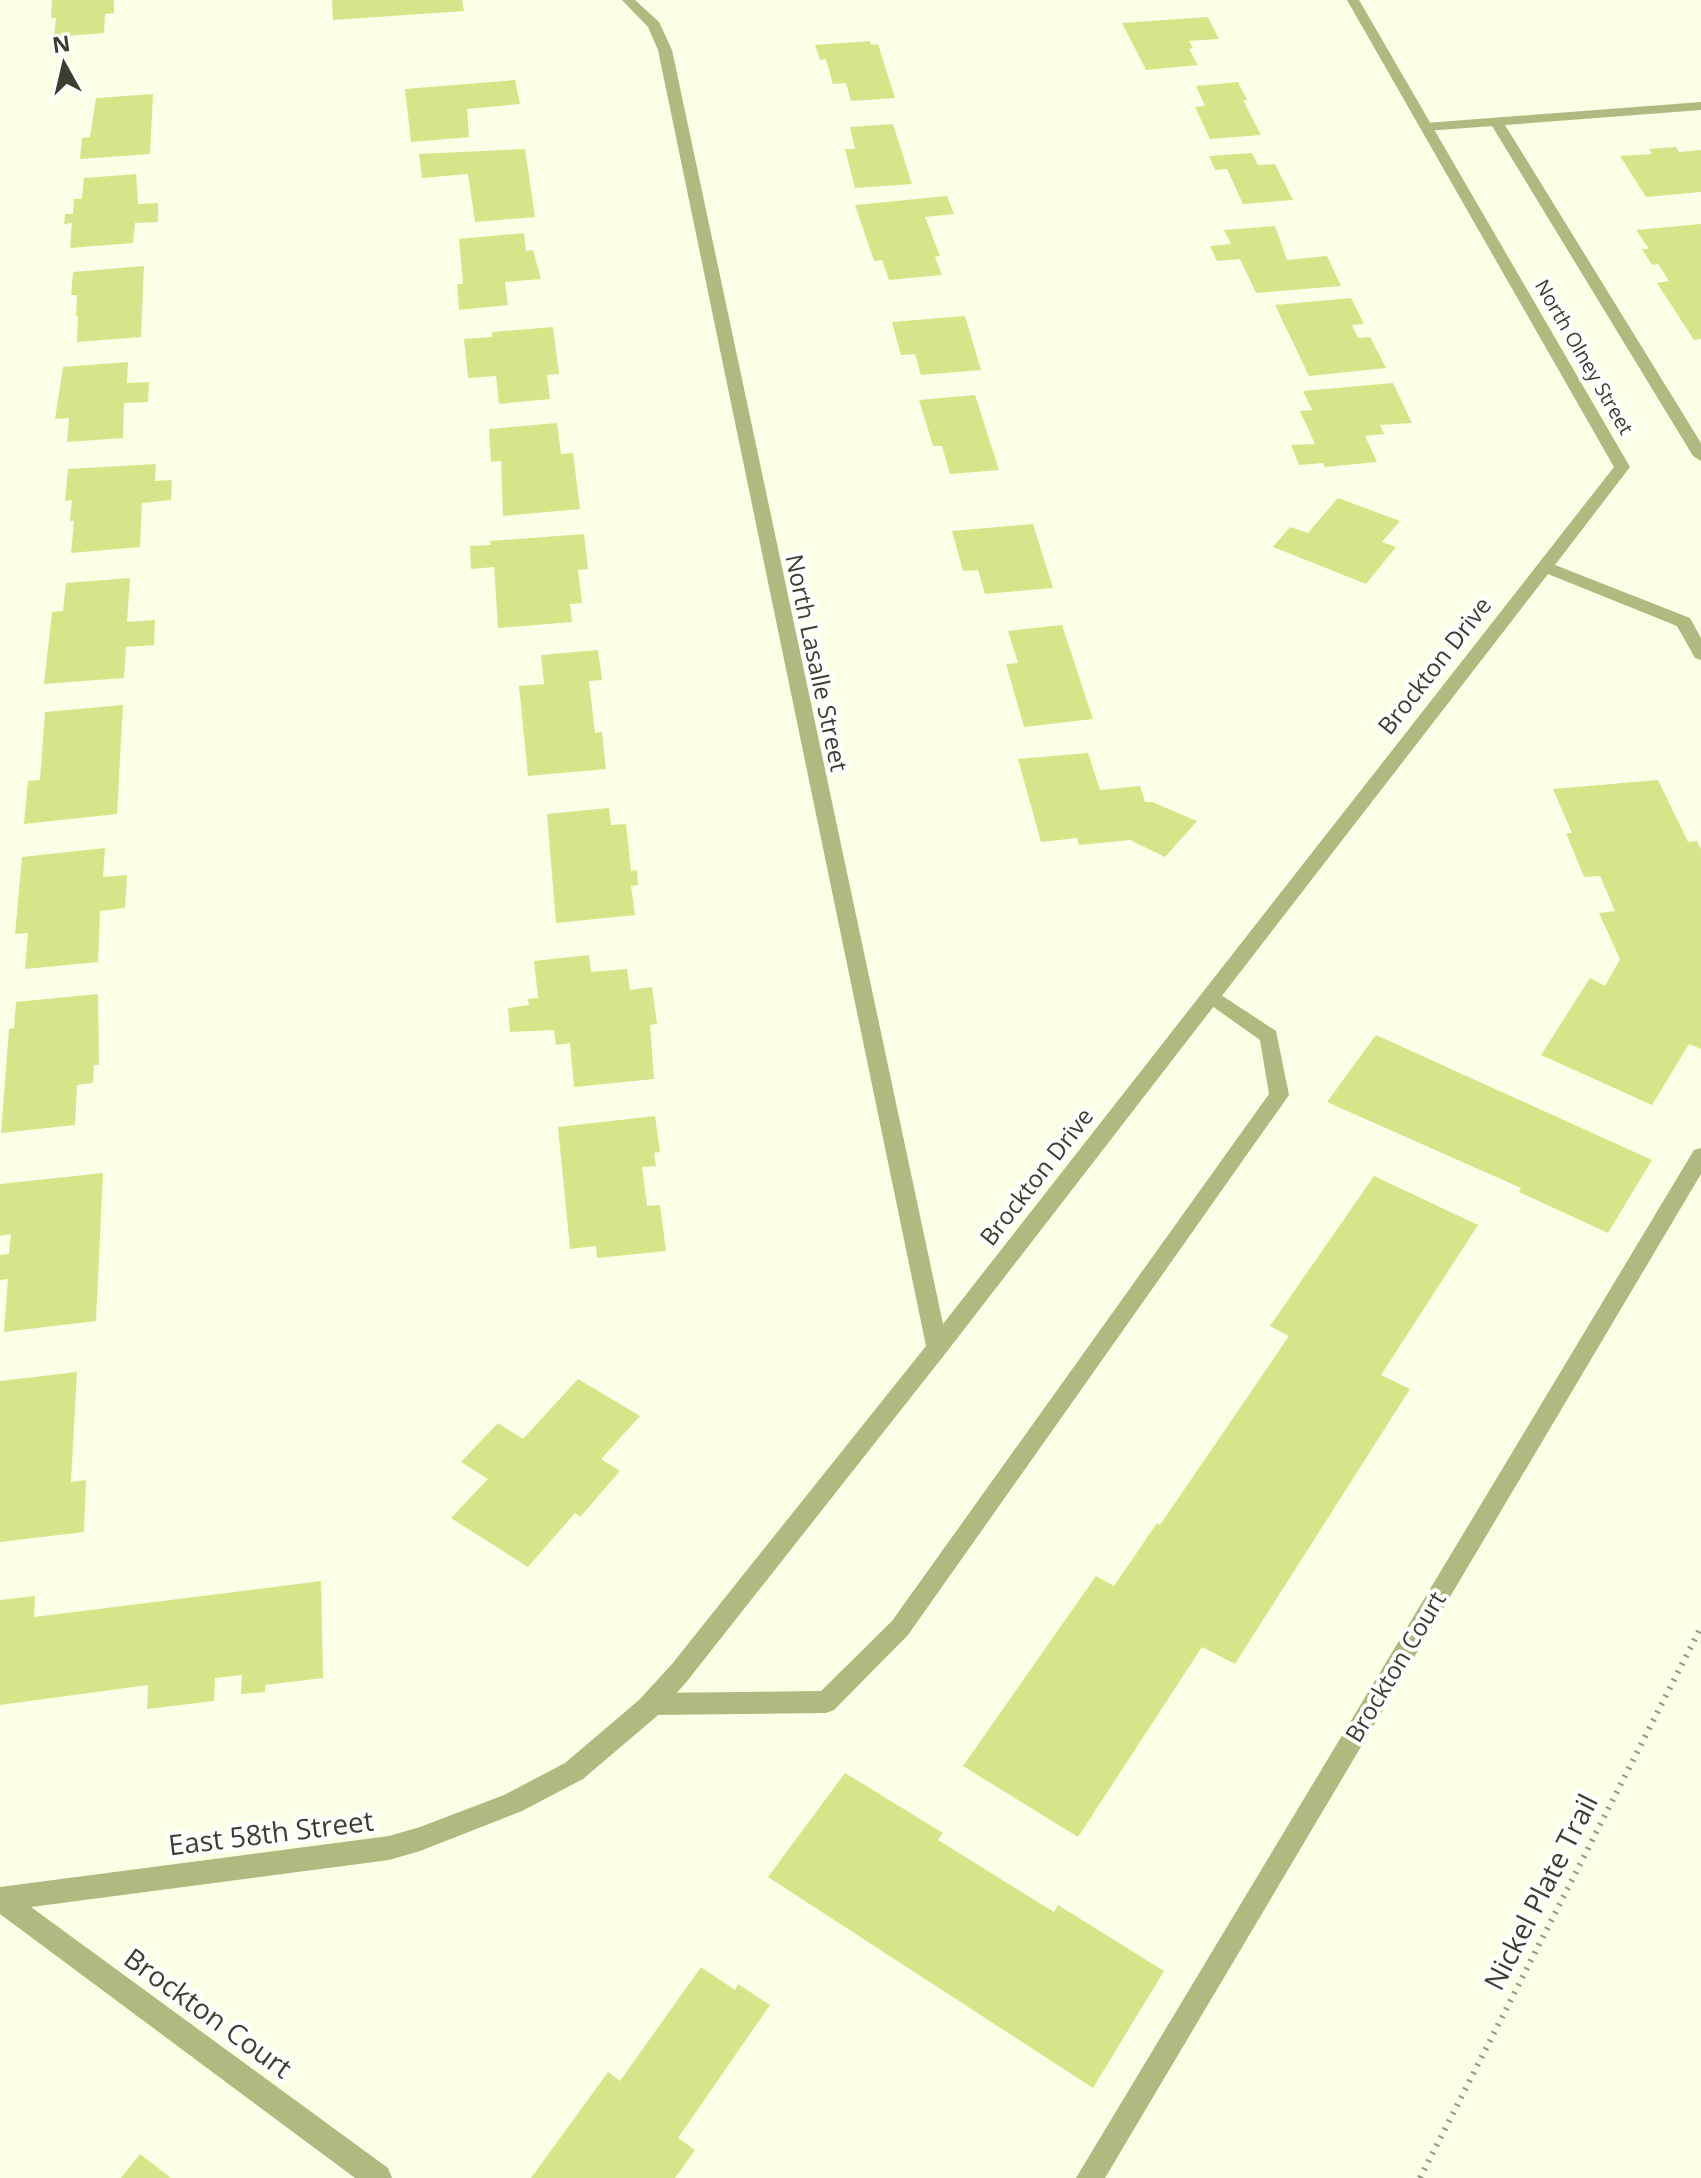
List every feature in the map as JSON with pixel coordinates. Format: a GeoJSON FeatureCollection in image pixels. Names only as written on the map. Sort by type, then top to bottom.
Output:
{"type":"FeatureCollection","features":[{"type":"Feature","properties":{"kind":"street","name":"North Lasalle Street"},"geometry":{"type":"LineString","coordinates":[[628,0],[654,25],[665,50],[937,1348]]}},
{"type":"Feature","properties":{"kind":"street","name":"North Olney Street"},"geometry":{"type":"LineString","coordinates":[[1353,0],[1622,467],[1546,567]]}},
{"type":"Feature","properties":{"kind":"street"},"geometry":{"type":"LineString","coordinates":[[1426,127],[1701,106]]}},
{"type":"Feature","properties":{"kind":"street"},"geometry":{"type":"LineString","coordinates":[[1496,122],[1701,456]]}},
{"type":"Feature","properties":{"kind":"street","name":"Brockton Drive"},"geometry":{"type":"LineString","coordinates":[[540,1789],[557,1777],[574,1771],[652,1704],[937,1348],[1546,567]]}},
{"type":"Feature","properties":{"kind":"street"},"geometry":{"type":"LineString","coordinates":[[1546,567],[1684,622],[1701,654]]}},
{"type":"Feature","properties":{"kind":"street"},"geometry":{"type":"LineString","coordinates":[[652,1704],[826,1702],[900,1628],[1279,1095],[1269,1036],[1212,996]]}},
{"type":"Feature","properties":{"kind":"street","name":"Brockton Court"},"geometry":{"type":"LineString","coordinates":[[1090,2178],[1701,1156]]}},
{"type":"Feature","properties":{"kind":"street","name":"East 58th Street"},"geometry":{"type":"LineString","coordinates":[[0,1899],[389,1848],[477,1817],[540,1789]]}},
{"type":"Feature","properties":{"kind":"street","name":"Brockton Court"},"geometry":{"type":"LineString","coordinates":[[0,1899],[378,2178]]}},
{"type":"Feature","properties":{"kind":"path","name":"Nickel Plate Trail"},"geometry":{"type":"LineString","coordinates":[[1420,2178],[1701,1627]]}},
{"type":"Feature","properties":{"kind":"building"},"geometry":{"type":"Polygon","coordinates":[[[52,0],[114,0],[114,13],[105,14],[104,33],[54,37],[56,18],[51,18],[52,0]]]}},
{"type":"Feature","properties":{"kind":"building"},"geometry":{"type":"Polygon","coordinates":[[[332,0],[462,0],[464,11],[333,20],[332,0]]]}},
{"type":"Feature","properties":{"kind":"building"},"geometry":{"type":"Polygon","coordinates":[[[1208,17],[1219,39],[1189,41],[1193,48],[1189,49],[1198,65],[1146,70],[1122,23],[1208,17]]]}},
{"type":"Feature","properties":{"kind":"building"},"geometry":{"type":"Polygon","coordinates":[[[870,41],[871,45],[878,44],[895,98],[851,101],[846,83],[833,84],[826,59],[820,60],[815,45],[870,41]]]}},
{"type":"Feature","properties":{"kind":"building"},"geometry":{"type":"Polygon","coordinates":[[[515,80],[520,104],[467,109],[469,137],[411,142],[405,89],[515,80]]]}},
{"type":"Feature","properties":{"kind":"building"},"geometry":{"type":"Polygon","coordinates":[[[1238,82],[1247,100],[1243,100],[1261,135],[1210,139],[1195,107],[1205,106],[1196,86],[1238,82]]]}},
{"type":"Feature","properties":{"kind":"building"},"geometry":{"type":"Polygon","coordinates":[[[153,94],[150,154],[80,159],[82,138],[90,137],[96,98],[153,94]]]}},
{"type":"Feature","properties":{"kind":"building"},"geometry":{"type":"Polygon","coordinates":[[[893,124],[912,184],[855,188],[845,149],[855,149],[850,127],[893,124]]]}},
{"type":"Feature","properties":{"kind":"building"},"geometry":{"type":"Polygon","coordinates":[[[1676,147],[1679,152],[1701,150],[1701,192],[1646,197],[1620,156],[1652,154],[1649,149],[1676,147]]]}},
{"type":"Feature","properties":{"kind":"building"},"geometry":{"type":"Polygon","coordinates":[[[525,149],[535,217],[475,222],[468,174],[422,178],[419,154],[525,149]]]}},
{"type":"Feature","properties":{"kind":"building"},"geometry":{"type":"Polygon","coordinates":[[[1252,153],[1258,165],[1275,164],[1293,200],[1243,204],[1227,169],[1215,170],[1209,156],[1252,153]]]}},
{"type":"Feature","properties":{"kind":"building"},"geometry":{"type":"Polygon","coordinates":[[[136,174],[138,204],[158,203],[158,222],[135,223],[133,243],[70,248],[72,223],[64,224],[65,214],[73,214],[74,199],[82,199],[84,178],[136,174]]]}},
{"type":"Feature","properties":{"kind":"building"},"geometry":{"type":"Polygon","coordinates":[[[947,196],[954,214],[925,217],[940,256],[935,257],[942,275],[889,280],[882,260],[874,261],[855,205],[947,196]]]}},
{"type":"Feature","properties":{"kind":"building"},"geometry":{"type":"Polygon","coordinates":[[[1701,224],[1701,339],[1694,340],[1657,283],[1669,281],[1658,264],[1652,265],[1642,249],[1649,249],[1636,230],[1701,224]]]}},
{"type":"Feature","properties":{"kind":"building"},"geometry":{"type":"Polygon","coordinates":[[[1275,226],[1287,260],[1327,256],[1341,286],[1256,293],[1240,259],[1217,261],[1210,246],[1231,244],[1224,230],[1275,226]]]}},
{"type":"Feature","properties":{"kind":"building"},"geometry":{"type":"Polygon","coordinates":[[[524,233],[526,251],[533,250],[541,279],[505,282],[508,305],[459,310],[457,284],[463,284],[459,239],[524,233]]]}},
{"type":"Feature","properties":{"kind":"building"},"geometry":{"type":"Polygon","coordinates":[[[144,266],[141,337],[77,342],[77,295],[71,295],[73,272],[144,266]]]}},
{"type":"Feature","properties":{"kind":"building"},"geometry":{"type":"Polygon","coordinates":[[[1351,298],[1364,324],[1352,325],[1358,338],[1370,337],[1386,368],[1309,376],[1275,305],[1351,298]]]}},
{"type":"Feature","properties":{"kind":"building"},"geometry":{"type":"Polygon","coordinates":[[[965,316],[981,370],[921,375],[915,354],[901,355],[892,322],[965,316]]]}},
{"type":"Feature","properties":{"kind":"building"},"geometry":{"type":"Polygon","coordinates":[[[553,327],[559,374],[547,375],[550,399],[499,404],[496,376],[468,378],[464,339],[492,337],[492,332],[553,327]]]}},
{"type":"Feature","properties":{"kind":"building"},"geometry":{"type":"Polygon","coordinates":[[[128,362],[127,383],[149,382],[148,402],[124,403],[123,438],[67,442],[69,418],[55,419],[63,367],[128,362]]]}},
{"type":"Feature","properties":{"kind":"building"},"geometry":{"type":"Polygon","coordinates":[[[1393,383],[1412,423],[1380,425],[1384,434],[1365,436],[1377,462],[1325,467],[1323,463],[1299,465],[1291,445],[1315,444],[1300,411],[1312,410],[1303,391],[1393,383]]]}},
{"type":"Feature","properties":{"kind":"building"},"geometry":{"type":"Polygon","coordinates":[[[975,395],[999,470],[950,474],[942,446],[933,446],[919,400],[975,395]]]}},
{"type":"Feature","properties":{"kind":"building"},"geometry":{"type":"Polygon","coordinates":[[[557,423],[561,454],[573,453],[580,509],[503,516],[501,461],[491,462],[489,429],[557,423]]]}},
{"type":"Feature","properties":{"kind":"building"},"geometry":{"type":"Polygon","coordinates":[[[156,464],[155,481],[172,480],[171,500],[142,503],[140,547],[71,553],[72,500],[65,501],[68,469],[156,464]]]}},
{"type":"Feature","properties":{"kind":"building"},"geometry":{"type":"Polygon","coordinates":[[[1338,498],[1400,521],[1382,542],[1396,547],[1366,584],[1273,547],[1290,527],[1308,533],[1338,498]]]}},
{"type":"Feature","properties":{"kind":"building"},"geometry":{"type":"Polygon","coordinates":[[[1033,524],[1053,588],[985,594],[978,570],[963,571],[952,531],[1033,524]]]}},
{"type":"Feature","properties":{"kind":"building"},"geometry":{"type":"Polygon","coordinates":[[[584,534],[588,569],[578,570],[582,603],[570,604],[572,622],[498,628],[494,567],[471,569],[470,546],[491,545],[490,541],[584,534]]]}},
{"type":"Feature","properties":{"kind":"building"},"geometry":{"type":"Polygon","coordinates":[[[130,578],[127,622],[155,620],[154,645],[126,647],[124,678],[44,684],[52,612],[63,611],[66,583],[130,578]]]}},
{"type":"Feature","properties":{"kind":"building"},"geometry":{"type":"Polygon","coordinates":[[[1062,625],[1093,719],[1024,727],[1006,664],[1018,663],[1008,631],[1062,625]]]}},
{"type":"Feature","properties":{"kind":"building"},"geometry":{"type":"Polygon","coordinates":[[[598,650],[602,680],[589,681],[595,733],[602,732],[606,769],[528,776],[519,686],[544,684],[541,655],[598,650]]]}},
{"type":"Feature","properties":{"kind":"building"},"geometry":{"type":"Polygon","coordinates":[[[123,705],[117,814],[24,824],[28,781],[40,780],[45,712],[123,705]]]}},
{"type":"Feature","properties":{"kind":"building"},"geometry":{"type":"Polygon","coordinates":[[[1088,753],[1100,790],[1140,786],[1145,802],[1152,802],[1197,821],[1165,857],[1130,840],[1079,845],[1077,838],[1041,842],[1018,759],[1088,753]]]}},
{"type":"Feature","properties":{"kind":"building"},"geometry":{"type":"Polygon","coordinates":[[[1658,780],[1688,842],[1697,841],[1701,849],[1701,1049],[1689,1044],[1652,1105],[1541,1055],[1590,978],[1605,986],[1620,959],[1599,913],[1615,911],[1600,876],[1584,877],[1566,833],[1572,833],[1553,789],[1658,780]]]}},
{"type":"Feature","properties":{"kind":"building"},"geometry":{"type":"Polygon","coordinates":[[[609,808],[611,825],[626,824],[631,871],[637,870],[638,885],[631,886],[635,915],[556,923],[547,814],[609,808]]]}},
{"type":"Feature","properties":{"kind":"building"},"geometry":{"type":"Polygon","coordinates":[[[105,848],[103,877],[127,875],[125,908],[100,911],[98,962],[25,969],[28,933],[15,934],[22,857],[105,848]]]}},
{"type":"Feature","properties":{"kind":"building"},"geometry":{"type":"Polygon","coordinates":[[[589,955],[591,972],[627,969],[630,990],[652,987],[657,1024],[650,1025],[654,1079],[574,1087],[570,1043],[556,1045],[554,1030],[510,1032],[508,1008],[529,1005],[528,999],[538,998],[534,961],[589,955]]]}},
{"type":"Feature","properties":{"kind":"building"},"geometry":{"type":"Polygon","coordinates":[[[98,994],[99,1065],[94,1065],[93,1083],[77,1085],[75,1125],[1,1133],[9,1029],[14,1028],[16,1002],[98,994]]]}},
{"type":"Feature","properties":{"kind":"building"},"geometry":{"type":"Polygon","coordinates":[[[1376,1035],[1652,1160],[1608,1233],[1519,1192],[1521,1188],[1327,1102],[1376,1035]]]}},
{"type":"Feature","properties":{"kind":"building"},"geometry":{"type":"Polygon","coordinates":[[[655,1116],[660,1152],[654,1153],[656,1166],[642,1167],[647,1206],[660,1205],[666,1251],[597,1258],[596,1246],[570,1249],[558,1127],[655,1116]]]}},
{"type":"Feature","properties":{"kind":"building"},"geometry":{"type":"Polygon","coordinates":[[[103,1173],[96,1321],[4,1332],[8,1279],[0,1280],[0,1255],[9,1254],[11,1234],[0,1236],[0,1184],[103,1173]]]}},
{"type":"Feature","properties":{"kind":"building"},"geometry":{"type":"Polygon","coordinates":[[[1374,1176],[1478,1225],[1381,1375],[1410,1389],[1235,1664],[1202,1647],[1078,1837],[963,1766],[1096,1576],[1114,1586],[1157,1523],[1160,1525],[1289,1336],[1270,1326],[1374,1176]]]}},
{"type":"Feature","properties":{"kind":"building"},"geometry":{"type":"Polygon","coordinates":[[[77,1372],[71,1482],[86,1480],[84,1532],[0,1542],[0,1381],[77,1372]]]}},
{"type":"Feature","properties":{"kind":"building"},"geometry":{"type":"Polygon","coordinates":[[[578,1379],[640,1416],[601,1459],[620,1471],[580,1517],[575,1513],[528,1567],[451,1518],[488,1479],[461,1462],[498,1423],[523,1439],[578,1379]]]}},
{"type":"Feature","properties":{"kind":"building"},"geometry":{"type":"Polygon","coordinates":[[[321,1581],[323,1678],[265,1685],[265,1692],[241,1694],[242,1675],[215,1678],[214,1701],[147,1709],[148,1685],[0,1705],[0,1600],[35,1596],[34,1617],[321,1581]]]}},
{"type":"Feature","properties":{"kind":"building"},"geometry":{"type":"Polygon","coordinates":[[[845,1773],[943,1833],[938,1840],[1054,1912],[1058,1905],[1164,1971],[1093,2088],[768,1877],[845,1773]]]}},
{"type":"Feature","properties":{"kind":"building"},"geometry":{"type":"Polygon","coordinates":[[[701,1967],[735,1990],[738,1984],[770,2005],[678,2138],[695,2150],[675,2178],[531,2178],[608,2072],[620,2081],[701,1967]]]}},
{"type":"Feature","properties":{"kind":"building"},"geometry":{"type":"Polygon","coordinates":[[[140,2154],[171,2178],[121,2178],[140,2154]]]}}]}
